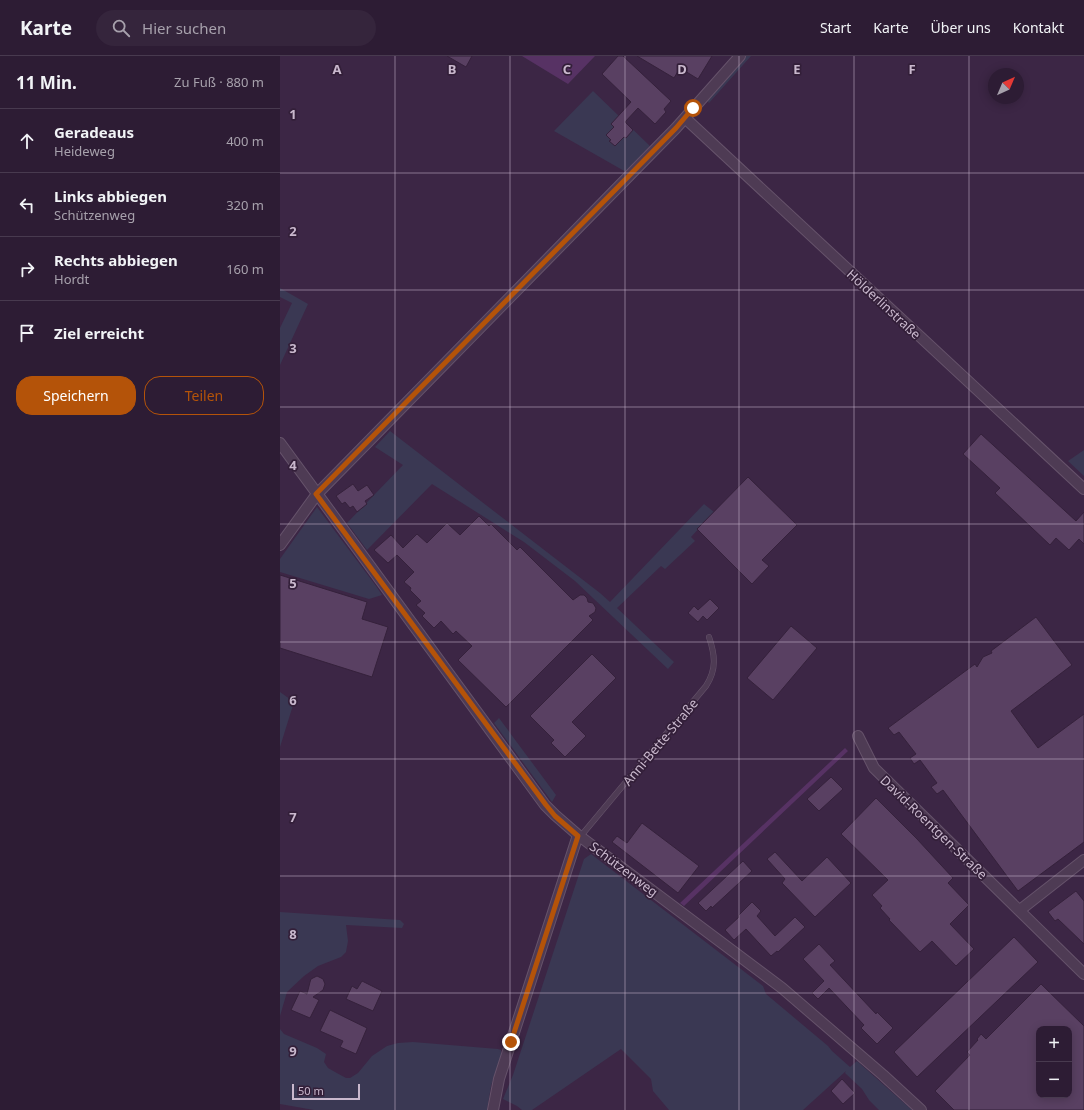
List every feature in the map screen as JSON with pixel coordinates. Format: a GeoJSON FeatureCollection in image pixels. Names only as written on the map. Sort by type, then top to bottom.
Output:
{"type":"FeatureCollection","features":[{"type":"Feature","properties":{"kind":"street"},"geometry":{"type":"LineString","coordinates":[[280,545],[316,494],[685,118],[740,56]]}},
{"type":"Feature","properties":{"kind":"street","name":"Hölderlinstraße"},"geometry":{"type":"LineString","coordinates":[[685,118],[1084,489]]}},
{"type":"Feature","properties":{"kind":"street","name":"Schützenweg"},"geometry":{"type":"LineString","coordinates":[[280,443],[316,494],[555,816],[579,836],[782,988],[883,1075],[921,1110]]}},
{"type":"Feature","properties":{"kind":"street","name":"David-Roentgen-Straße"},"geometry":{"type":"LineString","coordinates":[[858,736],[874,768],[1084,974]]}},
{"type":"Feature","properties":{"kind":"street"},"geometry":{"type":"LineString","coordinates":[[493,1110],[499,1079],[579,836]]}},
{"type":"Feature","properties":{"kind":"street"},"geometry":{"type":"LineString","coordinates":[[1020,910],[1084,860]]}},
{"type":"Feature","properties":{"kind":"lane","name":"Anni-Bette-Straße"},"geometry":{"type":"LineString","coordinates":[[579,836],[706,686],[713,673],[714,662],[713,650],[709,637]]}},
{"type":"Feature","properties":{"kind":"shaded area"},"geometry":{"type":"Polygon","coordinates":[[[522,56],[595,56],[568,84],[522,56]]]}},
{"type":"Feature","properties":{"kind":"shaded area"},"geometry":{"type":"Polygon","coordinates":[[[733,56],[751,56],[709,103],[701,94],[733,56]]]}},
{"type":"Feature","properties":{"kind":"shaded area"},"geometry":{"type":"Polygon","coordinates":[[[593,91],[650,146],[626,172],[554,131],[593,91]]]}},
{"type":"Feature","properties":{"kind":"shaded area"},"geometry":{"type":"Polygon","coordinates":[[[280,288],[308,304],[280,365],[280,328],[292,303],[280,297],[280,288]]]}},
{"type":"Feature","properties":{"kind":"shaded area"},"geometry":{"type":"Polygon","coordinates":[[[390,431],[610,602],[704,504],[714,512],[691,537],[695,541],[665,569],[661,566],[617,608],[674,662],[668,669],[575,581],[524,542],[432,484],[367,550],[347,523],[403,465],[375,447],[390,431]]]}},
{"type":"Feature","properties":{"kind":"shaded area"},"geometry":{"type":"Polygon","coordinates":[[[1084,450],[1084,476],[1068,461],[1084,450]]]}},
{"type":"Feature","properties":{"kind":"shaded area"},"geometry":{"type":"Polygon","coordinates":[[[317,507],[382,595],[369,599],[280,572],[280,559],[317,507]]]}},
{"type":"Feature","properties":{"kind":"shaded area"},"geometry":{"type":"Polygon","coordinates":[[[280,692],[294,702],[280,747],[280,692]]]}},
{"type":"Feature","properties":{"kind":"shaded area"},"geometry":{"type":"Polygon","coordinates":[[[499,718],[556,795],[552,802],[494,723],[499,718]]]}},
{"type":"Feature","properties":{"kind":"shaded area"},"geometry":{"type":"Polygon","coordinates":[[[845,748],[848,751],[684,906],[680,903],[845,748]]]}},
{"type":"Feature","properties":{"kind":"shaded area"},"geometry":{"type":"Polygon","coordinates":[[[591,854],[763,986],[766,994],[828,1046],[850,1067],[857,1061],[912,1110],[879,1110],[869,1100],[862,1089],[845,1073],[846,1071],[803,1110],[669,1110],[653,1091],[651,1079],[621,1049],[532,1110],[522,1110],[503,1099],[513,1075],[584,859],[591,854]]]}},
{"type":"Feature","properties":{"kind":"shaded area"},"geometry":{"type":"Polygon","coordinates":[[[280,912],[400,920],[404,924],[402,928],[346,925],[348,941],[346,952],[341,957],[318,966],[304,976],[287,992],[280,1016],[280,912]]]}},
{"type":"Feature","properties":{"kind":"shaded area"},"geometry":{"type":"Polygon","coordinates":[[[280,1029],[284,1034],[317,1048],[326,1054],[324,1062],[328,1068],[346,1078],[350,1078],[358,1073],[372,1056],[387,1046],[398,1043],[413,1042],[498,1049],[501,1050],[501,1055],[491,1086],[487,1110],[314,1110],[280,1104],[280,1029]]]}},
{"type":"Feature","properties":{"kind":"building"},"geometry":{"type":"Polygon","coordinates":[[[447,56],[472,56],[466,67],[447,56]]]}},
{"type":"Feature","properties":{"kind":"building"},"geometry":{"type":"Polygon","coordinates":[[[618,56],[623,56],[671,101],[664,109],[666,112],[655,124],[638,108],[625,122],[633,130],[626,138],[624,137],[615,146],[609,141],[611,140],[606,135],[614,127],[611,124],[631,102],[602,74],[618,56]]]}},
{"type":"Feature","properties":{"kind":"building"},"geometry":{"type":"Polygon","coordinates":[[[637,56],[712,56],[698,79],[680,68],[674,78],[637,56]]]}},
{"type":"Feature","properties":{"kind":"building"},"geometry":{"type":"Polygon","coordinates":[[[981,434],[1076,521],[1084,512],[1084,544],[1079,539],[1069,550],[1056,538],[1050,545],[995,493],[1000,488],[963,454],[981,434]]]}},
{"type":"Feature","properties":{"kind":"building"},"geometry":{"type":"Polygon","coordinates":[[[748,477],[797,525],[762,560],[769,566],[752,584],[697,529],[748,477]]]}},
{"type":"Feature","properties":{"kind":"building"},"geometry":{"type":"Polygon","coordinates":[[[353,484],[358,491],[367,485],[374,495],[365,501],[367,504],[357,512],[353,506],[350,508],[345,502],[342,504],[336,496],[353,484]]]}},
{"type":"Feature","properties":{"kind":"building"},"geometry":{"type":"Polygon","coordinates":[[[479,516],[489,526],[491,524],[517,550],[520,547],[573,600],[580,595],[584,595],[588,602],[593,603],[596,608],[595,612],[589,616],[593,620],[506,707],[458,660],[472,646],[456,631],[453,634],[441,621],[434,628],[422,616],[425,613],[416,605],[421,601],[410,590],[411,588],[404,582],[414,572],[397,555],[388,563],[374,550],[391,535],[403,548],[417,534],[427,543],[447,523],[460,535],[479,516]]]}},
{"type":"Feature","properties":{"kind":"building"},"geometry":{"type":"Polygon","coordinates":[[[280,575],[367,602],[362,619],[388,627],[372,677],[280,648],[280,575]]]}},
{"type":"Feature","properties":{"kind":"building"},"geometry":{"type":"Polygon","coordinates":[[[710,599],[719,608],[707,620],[703,616],[698,622],[688,613],[694,606],[698,610],[710,599]]]}},
{"type":"Feature","properties":{"kind":"building"},"geometry":{"type":"Polygon","coordinates":[[[1036,617],[1072,665],[1011,711],[1038,748],[1084,714],[1084,842],[1018,891],[943,790],[937,794],[931,787],[937,783],[920,760],[914,764],[910,758],[916,754],[899,732],[894,735],[888,728],[975,664],[977,667],[983,657],[992,653],[991,651],[1036,617]]]}},
{"type":"Feature","properties":{"kind":"building"},"geometry":{"type":"Polygon","coordinates":[[[791,626],[817,648],[773,700],[747,678],[791,626]]]}},
{"type":"Feature","properties":{"kind":"building"},"geometry":{"type":"Polygon","coordinates":[[[592,654],[616,678],[572,722],[586,736],[565,757],[551,743],[554,740],[530,716],[592,654]]]}},
{"type":"Feature","properties":{"kind":"building"},"geometry":{"type":"Polygon","coordinates":[[[831,777],[843,789],[819,811],[807,799],[831,777]]]}},
{"type":"Feature","properties":{"kind":"building"},"geometry":{"type":"Polygon","coordinates":[[[876,798],[953,878],[948,883],[969,905],[950,924],[974,949],[956,966],[932,941],[920,952],[889,920],[890,919],[880,908],[882,906],[872,895],[888,880],[841,834],[876,798]]]}},
{"type":"Feature","properties":{"kind":"building"},"geometry":{"type":"Polygon","coordinates":[[[642,823],[699,866],[678,893],[612,842],[617,836],[627,843],[642,823]]]}},
{"type":"Feature","properties":{"kind":"building"},"geometry":{"type":"Polygon","coordinates":[[[775,852],[802,881],[827,857],[851,883],[815,917],[782,883],[785,879],[767,859],[775,852]]]}},
{"type":"Feature","properties":{"kind":"building"},"geometry":{"type":"Polygon","coordinates":[[[743,861],[752,871],[712,908],[711,906],[706,911],[698,903],[743,861]]]}},
{"type":"Feature","properties":{"kind":"building"},"geometry":{"type":"Polygon","coordinates":[[[1076,891],[1084,901],[1084,944],[1058,919],[1055,921],[1048,912],[1076,891]]]}},
{"type":"Feature","properties":{"kind":"building"},"geometry":{"type":"Polygon","coordinates":[[[752,902],[761,911],[757,916],[775,936],[795,917],[805,927],[778,952],[777,951],[771,956],[746,929],[734,940],[725,930],[752,902]]]}},
{"type":"Feature","properties":{"kind":"building"},"geometry":{"type":"Polygon","coordinates":[[[1014,937],[1038,962],[917,1077],[894,1052],[1014,937]]]}},
{"type":"Feature","properties":{"kind":"building"},"geometry":{"type":"Polygon","coordinates":[[[819,944],[835,961],[830,965],[876,1014],[877,1012],[893,1028],[877,1044],[861,1028],[864,1025],[829,988],[818,999],[812,993],[824,981],[803,959],[819,944]]]}},
{"type":"Feature","properties":{"kind":"building"},"geometry":{"type":"Polygon","coordinates":[[[317,976],[323,979],[325,984],[323,990],[313,997],[319,1000],[310,1018],[291,1010],[300,991],[307,994],[311,979],[317,976]]]}},
{"type":"Feature","properties":{"kind":"building"},"geometry":{"type":"Polygon","coordinates":[[[362,981],[382,991],[373,1011],[346,999],[352,986],[357,989],[362,981]]]}},
{"type":"Feature","properties":{"kind":"building"},"geometry":{"type":"Polygon","coordinates":[[[1041,984],[1084,1026],[1084,1110],[954,1110],[935,1091],[970,1055],[967,1052],[978,1040],[977,1039],[981,1034],[986,1039],[1041,984]]]}},
{"type":"Feature","properties":{"kind":"building"},"geometry":{"type":"Polygon","coordinates":[[[330,1010],[367,1028],[356,1054],[340,1047],[343,1041],[320,1031],[330,1010]]]}},
{"type":"Feature","properties":{"kind":"building"},"geometry":{"type":"Polygon","coordinates":[[[842,1079],[855,1093],[843,1104],[831,1091],[842,1079]]]}},
{"type":"Feature","properties":{"kind":"route"},"geometry":{"type":"LineString","coordinates":[[511,1042],[578,836],[555,816],[546,805],[316,494],[676,128],[693,108]]}}]}
